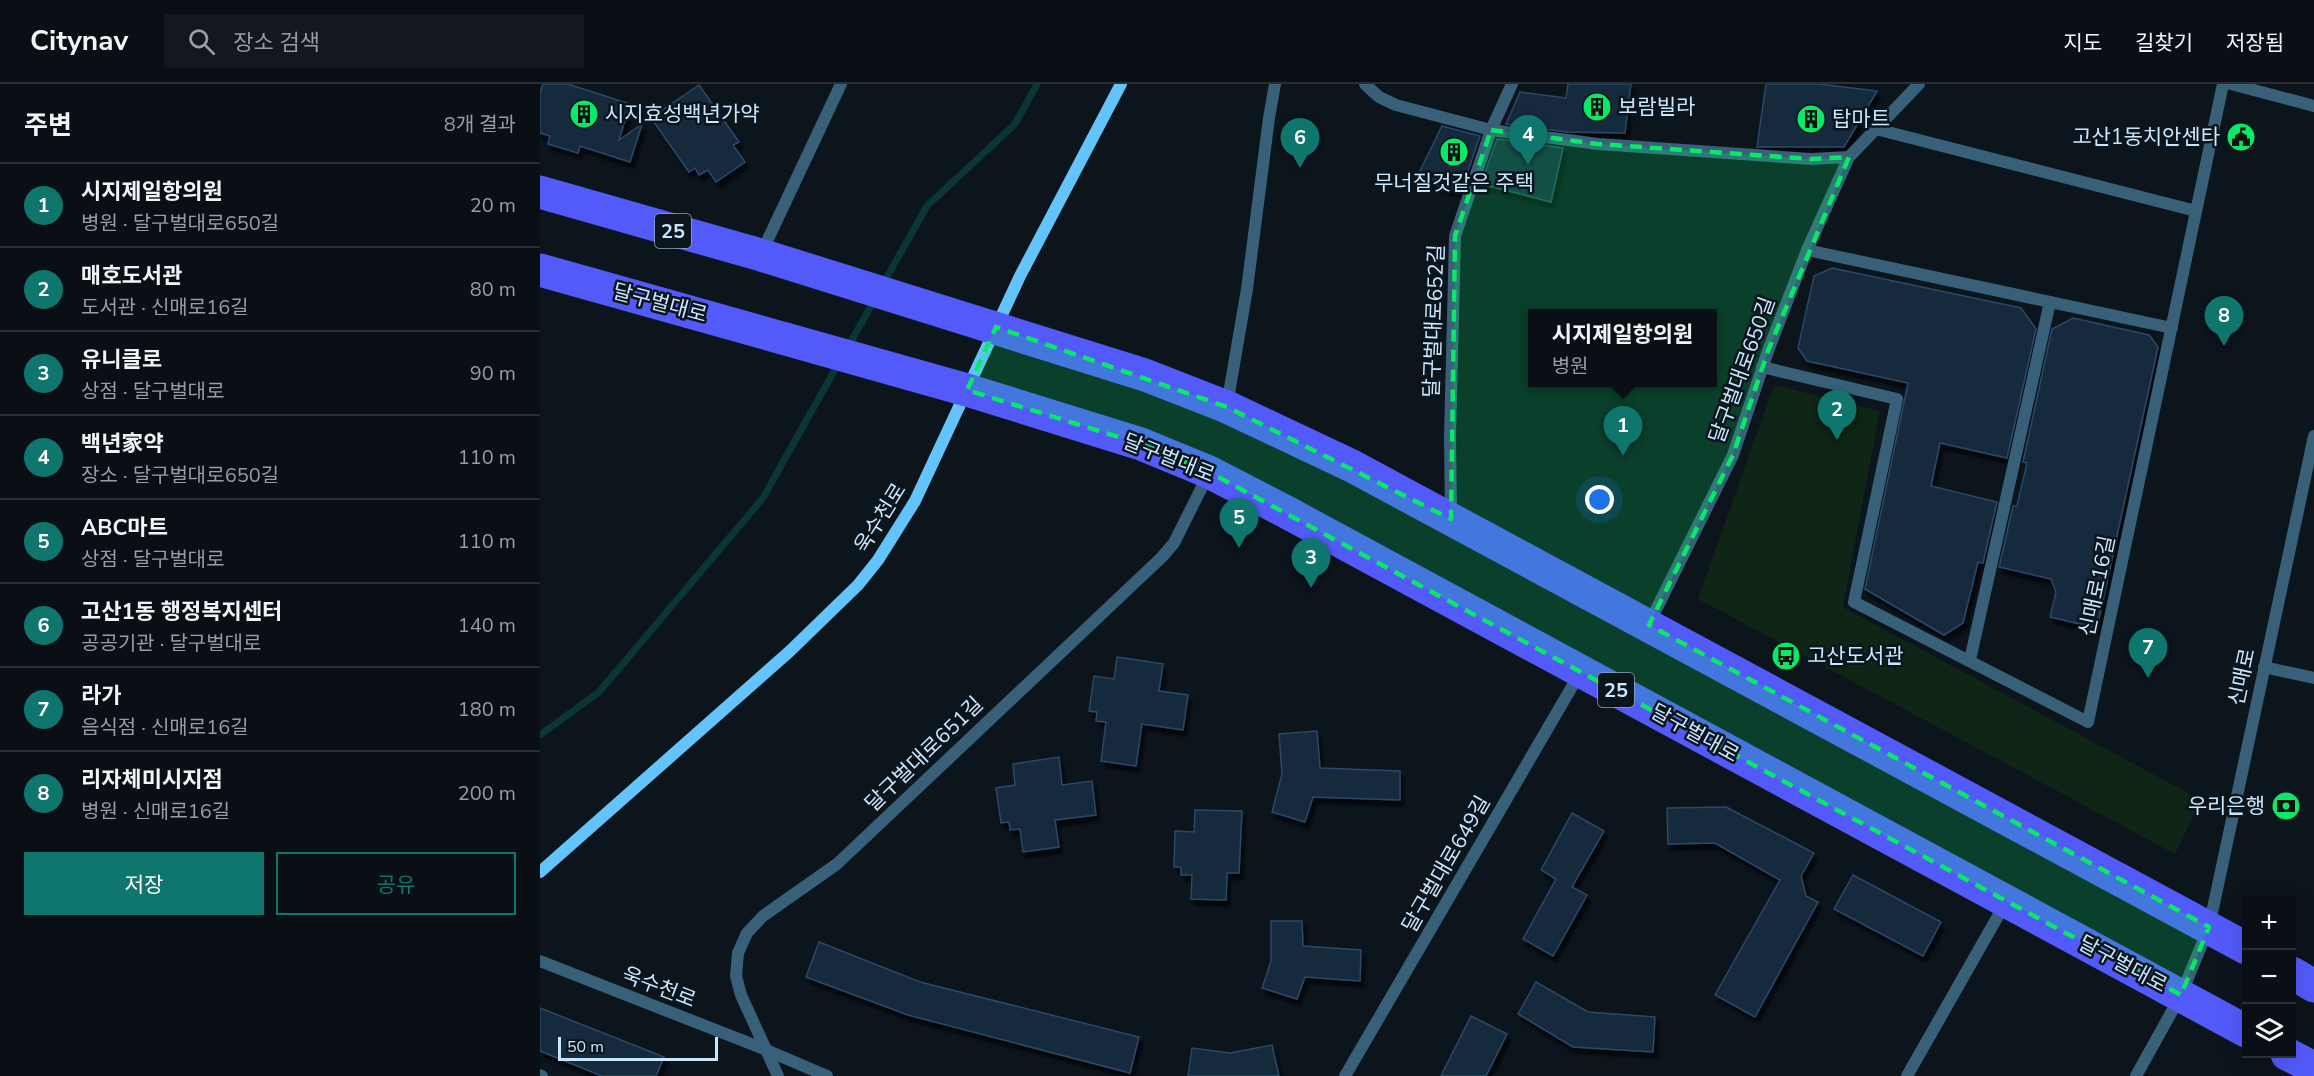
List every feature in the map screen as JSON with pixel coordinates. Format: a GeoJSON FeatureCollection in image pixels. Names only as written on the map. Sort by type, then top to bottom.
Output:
{"type":"FeatureCollection","features":[{"type":"Feature","properties":{"kind":"main road","name":"욱수천로"},"geometry":{"type":"LineString","coordinates":[[540,872],[790,651],[858,585],[878,560],[915,501],[1020,276],[1121,84]]}},
{"type":"Feature","properties":{"kind":"main road","name":"25"},"geometry":{"type":"LineString","coordinates":[[540,192],[761,255],[996,327],[1145,375],[1227,407],[1352,466],[2242,945]]}},
{"type":"Feature","properties":{"kind":"main road","name":"달구벌대로"},"geometry":{"type":"LineString","coordinates":[[540,270],[967,390],[1141,444],[1209,472],[2242,1028]]}},
{"type":"Feature","properties":{"kind":"main road"},"geometry":{"type":"LineString","coordinates":[[2296,975],[2314,986]]}},
{"type":"Feature","properties":{"kind":"main road"},"geometry":{"type":"LineString","coordinates":[[2296,1058],[2314,1068]]}},
{"type":"Feature","properties":{"kind":"street"},"geometry":{"type":"LineString","coordinates":[[761,255],[841,84]]}},
{"type":"Feature","properties":{"kind":"street"},"geometry":{"type":"LineString","coordinates":[[1227,407],[1247,289],[1275,84]]}},
{"type":"Feature","properties":{"kind":"street"},"geometry":{"type":"LineString","coordinates":[[1365,84],[1378,97],[1396,105],[1491,130],[1598,144],[1811,159],[1849,156]]}},
{"type":"Feature","properties":{"kind":"street","name":"달구벌대로652길"},"geometry":{"type":"LineString","coordinates":[[1451,519],[1450,437],[1455,236],[1491,130],[1512,84]]}},
{"type":"Feature","properties":{"kind":"street","name":"달구벌대로650길"},"geometry":{"type":"LineString","coordinates":[[1649,625],[1732,455],[1762,367],[1807,250],[1849,156],[1919,84]]}},
{"type":"Feature","properties":{"kind":"street","name":"신매로16길"},"geometry":{"type":"LineString","coordinates":[[1762,367],[1897,399],[1854,602],[2088,722],[2223,84]]}},
{"type":"Feature","properties":{"kind":"street"},"geometry":{"type":"LineString","coordinates":[[2230,84],[2314,106]]}},
{"type":"Feature","properties":{"kind":"street"},"geometry":{"type":"LineString","coordinates":[[1876,129],[2196,211]]}},
{"type":"Feature","properties":{"kind":"street"},"geometry":{"type":"LineString","coordinates":[[1807,250],[2172,328]]}},
{"type":"Feature","properties":{"kind":"street"},"geometry":{"type":"LineString","coordinates":[[1970,660],[2050,302]]}},
{"type":"Feature","properties":{"kind":"street","name":"신매로"},"geometry":{"type":"LineString","coordinates":[[2136,1076],[2181,995],[2209,927],[2314,436]]}},
{"type":"Feature","properties":{"kind":"street","name":"달구벌대로651길"},"geometry":{"type":"LineString","coordinates":[[778,1076],[741,996],[736,976],[738,953],[747,933],[763,916],[837,864],[1162,557],[1174,543],[1209,472]]}},
{"type":"Feature","properties":{"kind":"street"},"geometry":{"type":"LineString","coordinates":[[2264,667],[2314,678]]}},
{"type":"Feature","properties":{"kind":"street","name":"달구벌대로649길"},"geometry":{"type":"LineString","coordinates":[[1345,1076],[1581,671]]}},
{"type":"Feature","properties":{"kind":"street"},"geometry":{"type":"LineString","coordinates":[[1907,1076],[2006,901]]}},
{"type":"Feature","properties":{"kind":"street","name":"욱수천로"},"geometry":{"type":"LineString","coordinates":[[540,961],[764,1049]]}},
{"type":"Feature","properties":{"kind":"street"},"geometry":{"type":"LineString","coordinates":[[764,1049],[826,1076]]}},
{"type":"Feature","properties":{"kind":"highlighted area"},"geometry":{"type":"Polygon","coordinates":[[[1491,130],[1598,144],[1811,159],[1849,157],[1768,351],[1733,455],[1649,625],[2209,927],[2181,995],[1209,472],[1141,444],[967,390],[996,327],[1227,407],[1451,519],[1455,236],[1491,130]]]}},
{"type":"Feature","properties":{"kind":"green space"},"geometry":{"type":"Polygon","coordinates":[[[1774,385],[1880,411],[1843,607],[2201,800],[2175,854],[1698,599],[1774,385]]]}},
{"type":"Feature","properties":{"kind":"building","name":"시지효성백년가약"},"geometry":{"type":"Polygon","coordinates":[[[543,84],[568,84],[630,104],[619,140],[642,124],[630,162],[580,146],[578,153],[548,144],[550,136],[540,133],[540,93],[543,84]]]}},
{"type":"Feature","properties":{"kind":"building","name":"보람빌라"},"geometry":{"type":"Polygon","coordinates":[[[1568,84],[1631,84],[1625,133],[1567,132],[1506,124],[1520,92],[1566,98],[1568,84]]]}},
{"type":"Feature","properties":{"kind":"building","name":"탑마트"},"geometry":{"type":"Polygon","coordinates":[[[1766,84],[1819,84],[1877,91],[1844,147],[1757,147],[1766,84]]]}},
{"type":"Feature","properties":{"kind":"building","name":"시지효성백년가약"},"geometry":{"type":"Polygon","coordinates":[[[699,85],[739,142],[733,145],[745,162],[716,182],[708,170],[699,175],[695,168],[689,172],[651,118],[699,85]]]}},
{"type":"Feature","properties":{"kind":"building","name":"무너질것같은 주택"},"geometry":{"type":"Polygon","coordinates":[[[1442,126],[1480,136],[1461,192],[1416,179],[1442,126]]]}},
{"type":"Feature","properties":{"kind":"building"},"geometry":{"type":"Polygon","coordinates":[[[1497,139],[1563,148],[1551,202],[1481,184],[1497,139]]]}},
{"type":"Feature","properties":{"kind":"building"},"geometry":{"type":"Polygon","coordinates":[[[1832,268],[2021,308],[2036,329],[2007,458],[1940,443],[1931,486],[1997,502],[1983,563],[1978,562],[1963,623],[1944,635],[1865,589],[1908,383],[1807,361],[1798,348],[1814,276],[1832,268]]]}},
{"type":"Feature","properties":{"kind":"building"},"geometry":{"type":"Polygon","coordinates":[[[2073,318],[2149,335],[2158,347],[2097,628],[2050,617],[2056,592],[2051,579],[1999,567],[2013,506],[2017,506],[2027,463],[2023,462],[2052,329],[2073,318]]]}},
{"type":"Feature","properties":{"kind":"building"},"geometry":{"type":"Polygon","coordinates":[[[1117,657],[1163,664],[1159,691],[1188,695],[1183,730],[1142,724],[1136,766],[1101,761],[1106,722],[1096,721],[1097,712],[1089,711],[1094,676],[1114,679],[1117,657]]]}},
{"type":"Feature","properties":{"kind":"building"},"geometry":{"type":"Polygon","coordinates":[[[1317,731],[1320,768],[1400,771],[1400,800],[1313,797],[1305,822],[1272,812],[1282,774],[1279,734],[1317,731]]]}},
{"type":"Feature","properties":{"kind":"building"},"geometry":{"type":"Polygon","coordinates":[[[1059,757],[1062,785],[1092,781],[1096,815],[1055,820],[1059,847],[1023,852],[1020,829],[1010,830],[1009,822],[1001,823],[996,788],[1015,785],[1013,764],[1059,757]]]}},
{"type":"Feature","properties":{"kind":"building"},"geometry":{"type":"Polygon","coordinates":[[[1726,807],[1814,853],[1801,876],[1806,896],[1818,902],[1755,1017],[1715,995],[1780,880],[1715,843],[1668,844],[1667,808],[1726,807]]]}},
{"type":"Feature","properties":{"kind":"building"},"geometry":{"type":"Polygon","coordinates":[[[1195,810],[1242,811],[1239,873],[1227,873],[1226,900],[1191,899],[1192,875],[1181,875],[1181,867],[1174,867],[1175,831],[1194,832],[1195,810]]]}},
{"type":"Feature","properties":{"kind":"building"},"geometry":{"type":"Polygon","coordinates":[[[1572,813],[1604,831],[1572,887],[1587,895],[1553,956],[1523,939],[1556,879],[1541,870],[1572,813]]]}},
{"type":"Feature","properties":{"kind":"building"},"geometry":{"type":"Polygon","coordinates":[[[1853,875],[1941,922],[1923,956],[1834,909],[1853,875]]]}},
{"type":"Feature","properties":{"kind":"building"},"geometry":{"type":"Polygon","coordinates":[[[1271,921],[1302,921],[1303,946],[1361,950],[1360,981],[1305,977],[1297,999],[1262,988],[1271,961],[1271,921]]]}},
{"type":"Feature","properties":{"kind":"building"},"geometry":{"type":"Polygon","coordinates":[[[819,942],[920,982],[1139,1037],[1130,1073],[908,1015],[806,977],[819,942]]]}},
{"type":"Feature","properties":{"kind":"building"},"geometry":{"type":"Polygon","coordinates":[[[1536,982],[1588,1012],[1655,1017],[1653,1052],[1573,1047],[1518,1014],[1536,982]]]}},
{"type":"Feature","properties":{"kind":"building"},"geometry":{"type":"Polygon","coordinates":[[[540,1008],[664,1057],[656,1076],[602,1076],[540,1051],[540,1008]]]}},
{"type":"Feature","properties":{"kind":"building"},"geometry":{"type":"Polygon","coordinates":[[[1471,1016],[1507,1034],[1486,1076],[1441,1076],[1471,1016]]]}},
{"type":"Feature","properties":{"kind":"building"},"geometry":{"type":"Polygon","coordinates":[[[1272,1045],[1279,1076],[1188,1076],[1192,1048],[1230,1053],[1272,1045]]]}},
{"type":"Feature","properties":{"kind":"waterway"},"geometry":{"type":"LineString","coordinates":[[883,284],[927,206],[1015,124],[1037,84]]}},
{"type":"Feature","properties":{"kind":"waterway"},"geometry":{"type":"LineString","coordinates":[[848,347],[875,299]]}},
{"type":"Feature","properties":{"kind":"waterway"},"geometry":{"type":"LineString","coordinates":[[540,735],[599,692],[763,498],[838,364]]}},
{"type":"Feature","properties":{"kind":"place","name":"보람빌라"},"geometry":{"type":"Point","coordinates":[1597,107]}},
{"type":"Feature","properties":{"kind":"place","name":"시지효성백년가약"},"geometry":{"type":"Point","coordinates":[584,114]}},
{"type":"Feature","properties":{"kind":"place","name":"탑마트"},"geometry":{"type":"Point","coordinates":[1811,119]}},
{"type":"Feature","properties":{"kind":"place","name":"고산1동치안센타"},"geometry":{"type":"Point","coordinates":[2241,137]}},
{"type":"Feature","properties":{"kind":"place","name":"무너질것같은 주택"},"geometry":{"type":"Point","coordinates":[1454,152]}},
{"type":"Feature","properties":{"kind":"place","name":"백년家약"},"geometry":{"type":"Point","coordinates":[1528,165]}},
{"type":"Feature","properties":{"kind":"place","name":"고산1동 행정복지센터"},"geometry":{"type":"Point","coordinates":[1300,168]}},
{"type":"Feature","properties":{"kind":"place","name":"리자체미시지점"},"geometry":{"type":"Point","coordinates":[2224,346]}},
{"type":"Feature","properties":{"kind":"place","name":"매호도서관"},"geometry":{"type":"Point","coordinates":[1837,440]}},
{"type":"Feature","properties":{"kind":"place","name":"시지제일항의원"},"geometry":{"type":"Point","coordinates":[1623,456]}},
{"type":"Feature","properties":{"kind":"place","name":"ABC마트"},"geometry":{"type":"Point","coordinates":[1239,548]}},
{"type":"Feature","properties":{"kind":"place","name":"유니클로"},"geometry":{"type":"Point","coordinates":[1311,588]}},
{"type":"Feature","properties":{"kind":"place","name":"고산도서관"},"geometry":{"type":"Point","coordinates":[1786,656]}},
{"type":"Feature","properties":{"kind":"place","name":"라가"},"geometry":{"type":"Point","coordinates":[2148,678]}},
{"type":"Feature","properties":{"kind":"place","name":"우리은행"},"geometry":{"type":"Point","coordinates":[2286,806]}}]}
